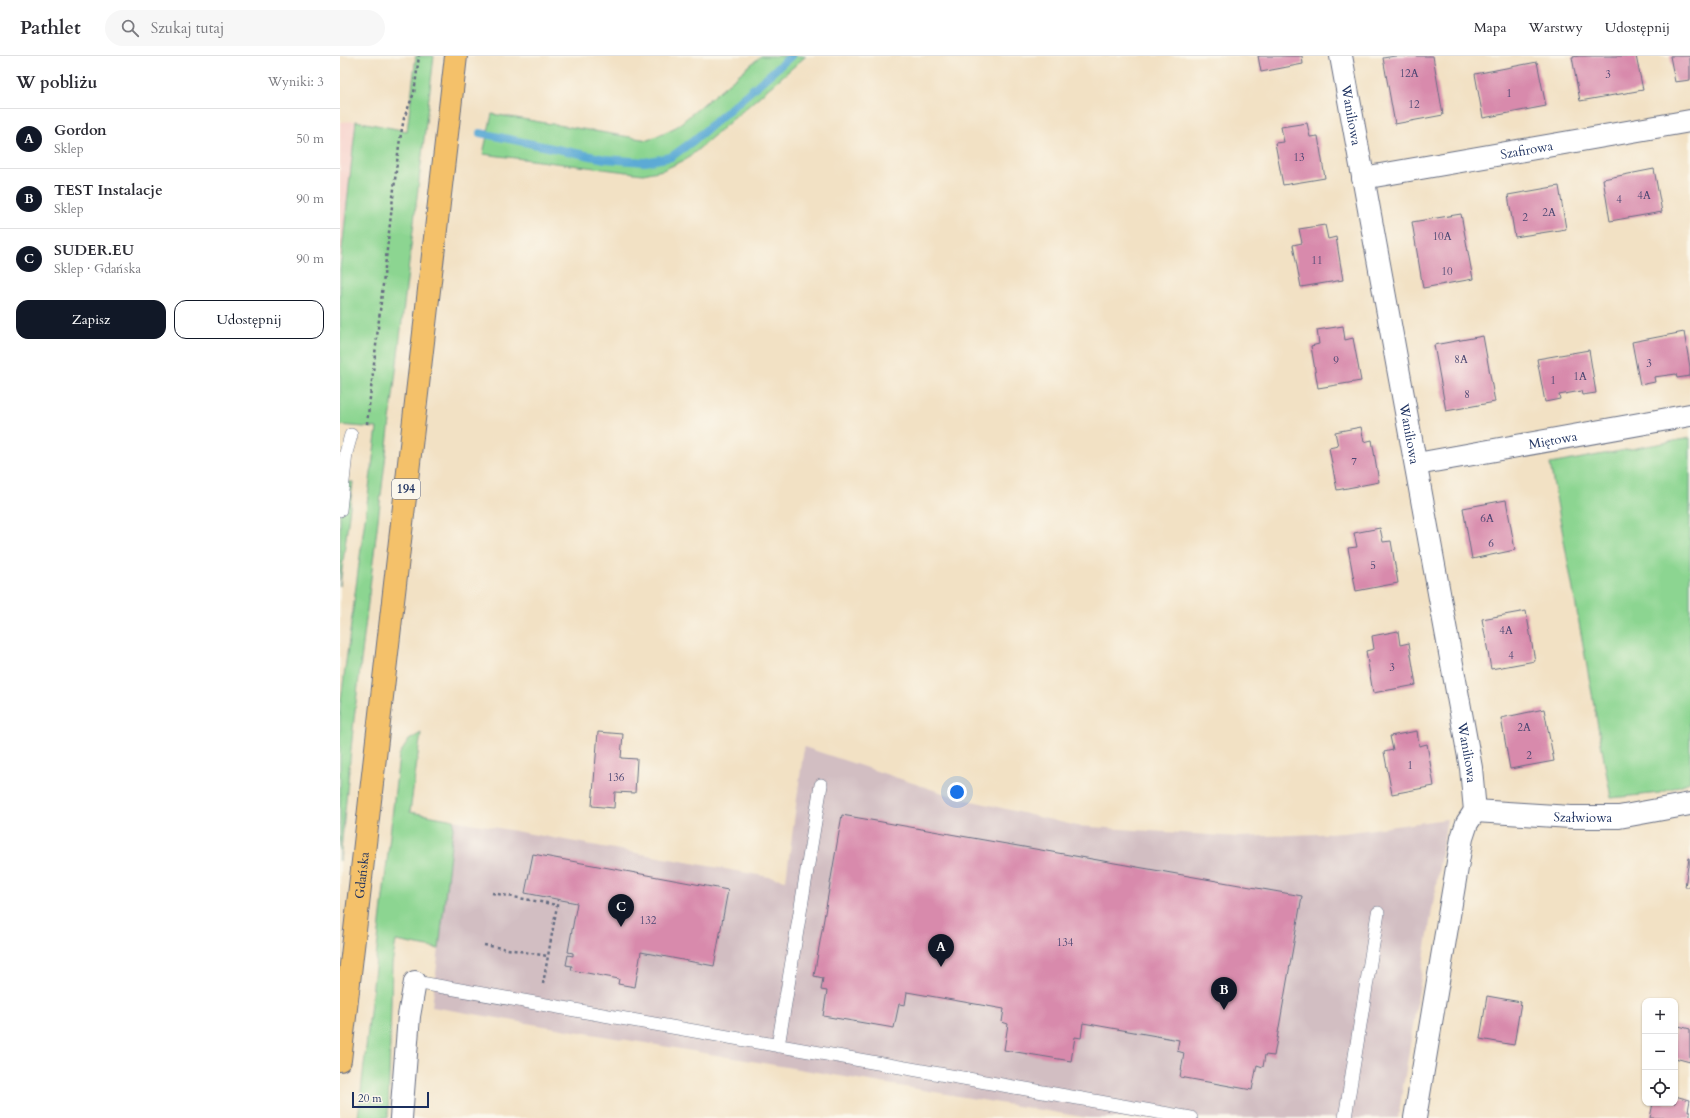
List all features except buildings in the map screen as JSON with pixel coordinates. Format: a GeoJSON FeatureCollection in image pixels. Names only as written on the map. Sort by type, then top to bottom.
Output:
{"type":"FeatureCollection","features":[{"type":"Feature","properties":{"kind":"main road","name":"Gdańska"},"geometry":{"type":"LineString","coordinates":[[340,1060],[456,56]]}},
{"type":"Feature","properties":{"kind":"street","name":"Waniliowa"},"geometry":{"type":"LineString","coordinates":[[1342,56],[1470,760],[1475,811]]}},
{"type":"Feature","properties":{"kind":"street","name":"Szafirowa"},"geometry":{"type":"LineString","coordinates":[[1363,178],[1690,121]]}},
{"type":"Feature","properties":{"kind":"street","name":"Miętowa"},"geometry":{"type":"LineString","coordinates":[[1417,464],[1690,416]]}},
{"type":"Feature","properties":{"kind":"street","name":"Szałwiowa"},"geometry":{"type":"LineString","coordinates":[[1475,811],[1571,817],[1619,816],[1690,804]]}},
{"type":"Feature","properties":{"kind":"street"},"geometry":{"type":"LineString","coordinates":[[1415,1118],[1462,838],[1467,823],[1475,811]]}},
{"type":"Feature","properties":{"kind":"street"},"geometry":{"type":"LineString","coordinates":[[401,1118],[409,1016],[415,982]]}},
{"type":"Feature","properties":{"kind":"lane"},"geometry":{"type":"LineString","coordinates":[[340,510],[343,452],[351,435]]}},
{"type":"Feature","properties":{"kind":"lane"},"geometry":{"type":"LineString","coordinates":[[778,1046],[821,785]]}},
{"type":"Feature","properties":{"kind":"lane"},"geometry":{"type":"LineString","coordinates":[[1345,1118],[1378,913]]}},
{"type":"Feature","properties":{"kind":"lane"},"geometry":{"type":"LineString","coordinates":[[415,982],[1191,1118]]}},
{"type":"Feature","properties":{"kind":"path"},"geometry":{"type":"LineString","coordinates":[[351,435],[366,434],[399,145],[404,118],[414,92],[419,56]]}},
{"type":"Feature","properties":{"kind":"path"},"geometry":{"type":"LineString","coordinates":[[492,893],[557,905]]}},
{"type":"Feature","properties":{"kind":"path"},"geometry":{"type":"LineString","coordinates":[[539,1004],[558,900]]}},
{"type":"Feature","properties":{"kind":"path"},"geometry":{"type":"LineString","coordinates":[[484,946],[548,956]]}},
{"type":"Feature","properties":{"kind":"shaded area"},"geometry":{"type":"Polygon","coordinates":[[[356,121],[340,269],[340,122],[356,121]]]}},
{"type":"Feature","properties":{"kind":"shaded area"},"geometry":{"type":"Polygon","coordinates":[[[804,747],[955,797],[1077,826],[1239,837],[1344,833],[1447,819],[1398,1118],[1088,1118],[432,1007],[454,820],[786,880],[804,747]]]}},
{"type":"Feature","properties":{"kind":"green space"},"geometry":{"type":"Polygon","coordinates":[[[416,56],[434,56],[354,719],[340,861],[340,707],[377,428],[340,425],[340,269],[356,121],[407,131],[416,56]]]}},
{"type":"Feature","properties":{"kind":"green space"},"geometry":{"type":"Polygon","coordinates":[[[761,56],[806,56],[687,159],[663,170],[643,174],[483,154],[492,114],[648,140],[676,127],[761,56]]]}},
{"type":"Feature","properties":{"kind":"green space"},"geometry":{"type":"Polygon","coordinates":[[[1690,438],[1690,782],[1660,793],[1611,798],[1550,464],[1690,438]]]}},
{"type":"Feature","properties":{"kind":"green space"},"geometry":{"type":"Polygon","coordinates":[[[340,482],[353,482],[340,586],[340,482]]]}},
{"type":"Feature","properties":{"kind":"green space"},"geometry":{"type":"Polygon","coordinates":[[[421,733],[410,812],[454,820],[439,949],[396,941],[392,964],[388,1118],[358,1118],[399,755],[409,740],[421,733]]]}},
{"type":"Feature","properties":{"kind":"waterway"},"geometry":{"type":"LineString","coordinates":[[480,133],[605,159],[645,162],[671,157],[693,141],[791,56]]}},
{"type":"Feature","properties":{"kind":"place","name":"SUDER.EU"},"geometry":{"type":"Point","coordinates":[621,927]}},
{"type":"Feature","properties":{"kind":"place","name":"Gordon"},"geometry":{"type":"Point","coordinates":[941,967]}},
{"type":"Feature","properties":{"kind":"place","name":"TEST Instalacje"},"geometry":{"type":"Point","coordinates":[1224,1010]}}]}
